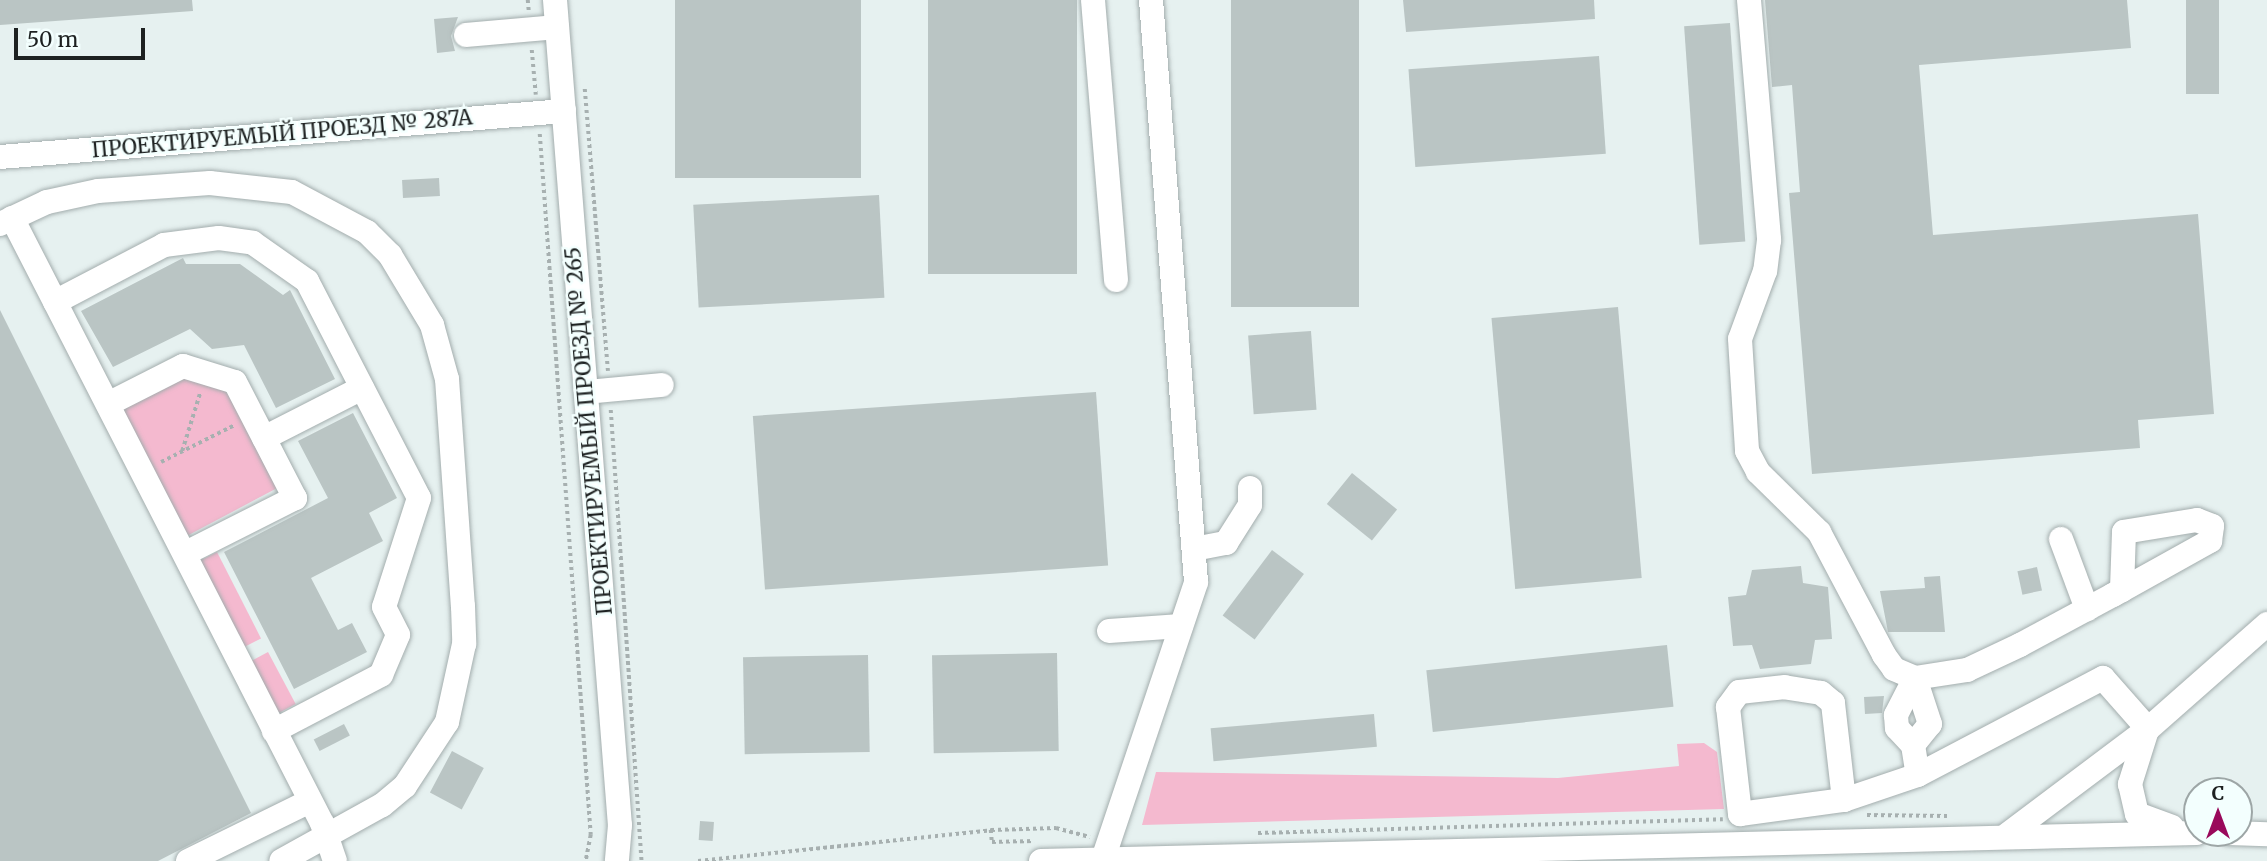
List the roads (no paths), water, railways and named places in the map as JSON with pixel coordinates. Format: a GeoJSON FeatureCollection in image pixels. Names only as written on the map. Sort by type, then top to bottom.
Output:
{"type":"FeatureCollection","features":[{"type":"Feature","properties":{"kind":"street","name":"ПРОЕКТИРУЕМЫЙ ПРОЕЗД № 265"},"geometry":{"type":"LineString","coordinates":[[555,0],[564,111],[598,391],[620,825],[617,861]]}},
{"type":"Feature","properties":{"kind":"street"},"geometry":{"type":"LineString","coordinates":[[1093,0],[1116,281]]}},
{"type":"Feature","properties":{"kind":"street"},"geometry":{"type":"LineString","coordinates":[[1099,849],[1179,635],[1196,582],[1151,0]]}},
{"type":"Feature","properties":{"kind":"street"},"geometry":{"type":"LineString","coordinates":[[1749,0],[1769,240],[1765,271],[1740,339],[1747,450],[1759,472],[1819,532],[1884,655],[1894,669],[1915,678],[1967,670],[2122,590]]}},
{"type":"Feature","properties":{"kind":"street"},"geometry":{"type":"LineString","coordinates":[[466,35],[557,27]]}},
{"type":"Feature","properties":{"kind":"street","name":"ПРОЕКТИРУЕМЫЙ ПРОЕЗД № 287А"},"geometry":{"type":"LineString","coordinates":[[0,157],[564,111]]}},
{"type":"Feature","properties":{"kind":"street"},"geometry":{"type":"LineString","coordinates":[[281,861],[332,850],[405,786],[447,722],[458,679],[463,606],[447,379],[417,295],[367,232],[292,192],[210,183],[98,191],[6,220],[55,302],[186,553],[332,850]]}},
{"type":"Feature","properties":{"kind":"street"},"geometry":{"type":"LineString","coordinates":[[55,302],[164,245],[219,237],[253,243],[307,281],[419,498],[384,607],[398,635],[381,675],[274,731]]}},
{"type":"Feature","properties":{"kind":"street"},"geometry":{"type":"LineString","coordinates":[[108,404],[183,366],[235,382],[295,498],[186,553]]}},
{"type":"Feature","properties":{"kind":"street"},"geometry":{"type":"LineString","coordinates":[[598,391],[662,386]]}},
{"type":"Feature","properties":{"kind":"street"},"geometry":{"type":"LineString","coordinates":[[264,438],[362,388]]}},
{"type":"Feature","properties":{"kind":"street"},"geometry":{"type":"LineString","coordinates":[[1194,549],[1226,544],[1250,505],[1250,488]]}},
{"type":"Feature","properties":{"kind":"street"},"geometry":{"type":"LineString","coordinates":[[2061,539],[2087,609]]}},
{"type":"Feature","properties":{"kind":"street"},"geometry":{"type":"LineString","coordinates":[[2008,834],[2148,729],[2267,624]]}},
{"type":"Feature","properties":{"kind":"street"},"geometry":{"type":"LineString","coordinates":[[1109,638],[1179,635]]}},
{"type":"Feature","properties":{"kind":"street"},"geometry":{"type":"LineString","coordinates":[[1915,678],[1896,715],[1897,728],[1913,745],[1918,775]]}},
{"type":"Feature","properties":{"kind":"street"},"geometry":{"type":"LineString","coordinates":[[1913,745],[1930,724],[1915,678]]}},
{"type":"Feature","properties":{"kind":"street"},"geometry":{"type":"LineString","coordinates":[[1850,808],[1833,703],[1821,693],[1785,687],[1739,692],[1728,707],[1736,816],[1850,808],[2103,678],[2148,729]]}},
{"type":"Feature","properties":{"kind":"street"},"geometry":{"type":"LineString","coordinates":[[2148,729],[2130,784],[2137,814],[2183,829]]}},
{"type":"Feature","properties":{"kind":"street"},"geometry":{"type":"LineString","coordinates":[[188,861],[310,801]]}},
{"type":"Feature","properties":{"kind":"street"},"geometry":{"type":"LineString","coordinates":[[1041,861],[1099,849],[1556,852],[2008,834],[2183,832]]}},
{"type":"Feature","properties":{"kind":"street"},"geometry":{"type":"LineString","coordinates":[[1556,852],[1681,861]]}}]}
